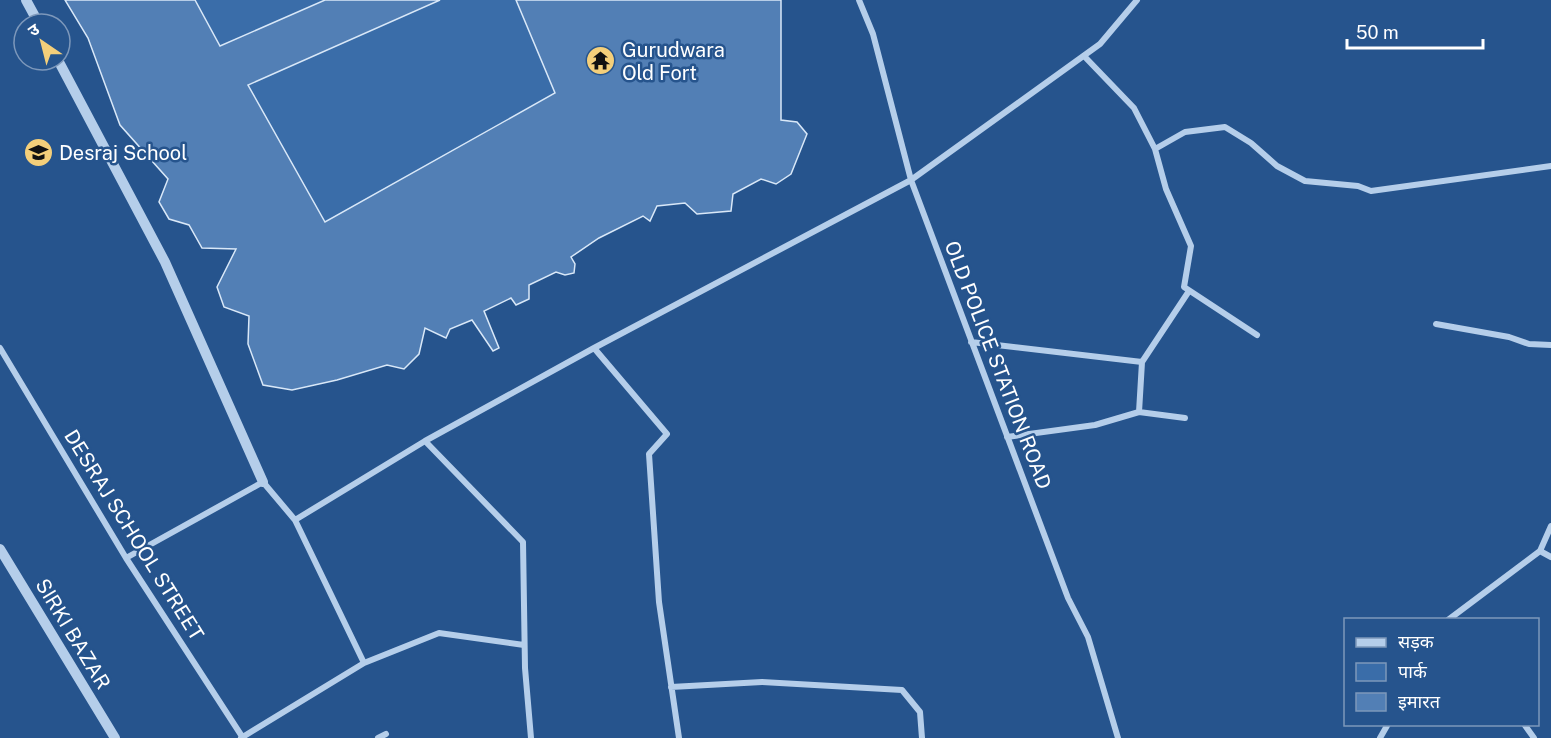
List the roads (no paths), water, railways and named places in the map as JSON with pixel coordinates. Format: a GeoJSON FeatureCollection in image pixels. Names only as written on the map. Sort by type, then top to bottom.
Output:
{"type":"FeatureCollection","features":[{"type":"Feature","properties":{"kind":"street","name":"OLD POLICE STATION ROAD"},"geometry":{"type":"LineString","coordinates":[[859,0],[873,34],[911,180],[1068,598],[1088,637],[1118,738]]}},
{"type":"Feature","properties":{"kind":"street"},"geometry":{"type":"LineString","coordinates":[[295,520],[425,441],[594,348],[911,180],[1100,44],[1137,0]]}},
{"type":"Feature","properties":{"kind":"street"},"geometry":{"type":"LineString","coordinates":[[1084,56],[1134,108],[1155,149],[1167,189],[1191,246],[1184,287],[1257,335]]}},
{"type":"Feature","properties":{"kind":"street"},"geometry":{"type":"LineString","coordinates":[[64,72],[165,262],[263,482],[295,520],[364,663]]}},
{"type":"Feature","properties":{"kind":"street"},"geometry":{"type":"LineString","coordinates":[[1155,149],[1185,132],[1225,128],[1251,143],[1277,166],[1305,181],[1358,186],[1371,191],[1551,166]]}},
{"type":"Feature","properties":{"kind":"street"},"geometry":{"type":"LineString","coordinates":[[1139,412],[1142,362],[1189,291]]}},
{"type":"Feature","properties":{"kind":"street"},"geometry":{"type":"LineString","coordinates":[[1436,324],[1509,337],[1529,344],[1551,345]]}},
{"type":"Feature","properties":{"kind":"street"},"geometry":{"type":"LineString","coordinates":[[971,342],[1142,362]]}},
{"type":"Feature","properties":{"kind":"street","name":"DESRAJ SCHOOL STREET"},"geometry":{"type":"LineString","coordinates":[[0,348],[126,558],[242,738]]}},
{"type":"Feature","properties":{"kind":"street"},"geometry":{"type":"LineString","coordinates":[[594,348],[667,434],[649,454],[658,602],[679,738]]}},
{"type":"Feature","properties":{"kind":"street"},"geometry":{"type":"LineString","coordinates":[[1007,437],[1095,425],[1139,412],[1185,418]]}},
{"type":"Feature","properties":{"kind":"street"},"geometry":{"type":"LineString","coordinates":[[425,441],[523,542],[524,645],[531,738]]}},
{"type":"Feature","properties":{"kind":"street"},"geometry":{"type":"LineString","coordinates":[[126,558],[263,482]]}},
{"type":"Feature","properties":{"kind":"street"},"geometry":{"type":"LineString","coordinates":[[1450,618],[1540,551],[1551,526]]}},
{"type":"Feature","properties":{"kind":"street","name":"SIRKI BAZAR"},"geometry":{"type":"LineString","coordinates":[[0,549],[115,738]]}},
{"type":"Feature","properties":{"kind":"street"},"geometry":{"type":"LineString","coordinates":[[1540,551],[1551,557]]}},
{"type":"Feature","properties":{"kind":"street"},"geometry":{"type":"LineString","coordinates":[[242,738],[364,663],[439,633],[524,645]]}},
{"type":"Feature","properties":{"kind":"street"},"geometry":{"type":"LineString","coordinates":[[671,687],[762,682],[902,690],[920,711],[922,738]]}},
{"type":"Feature","properties":{"kind":"street"},"geometry":{"type":"LineString","coordinates":[[378,738],[386,734]]}},
{"type":"Feature","properties":{"kind":"place","name":"Gurudwara Old Fort"},"geometry":{"type":"Point","coordinates":[601,61]}},
{"type":"Feature","properties":{"kind":"place","name":"Desraj School"},"geometry":{"type":"Point","coordinates":[38,153]}}]}
